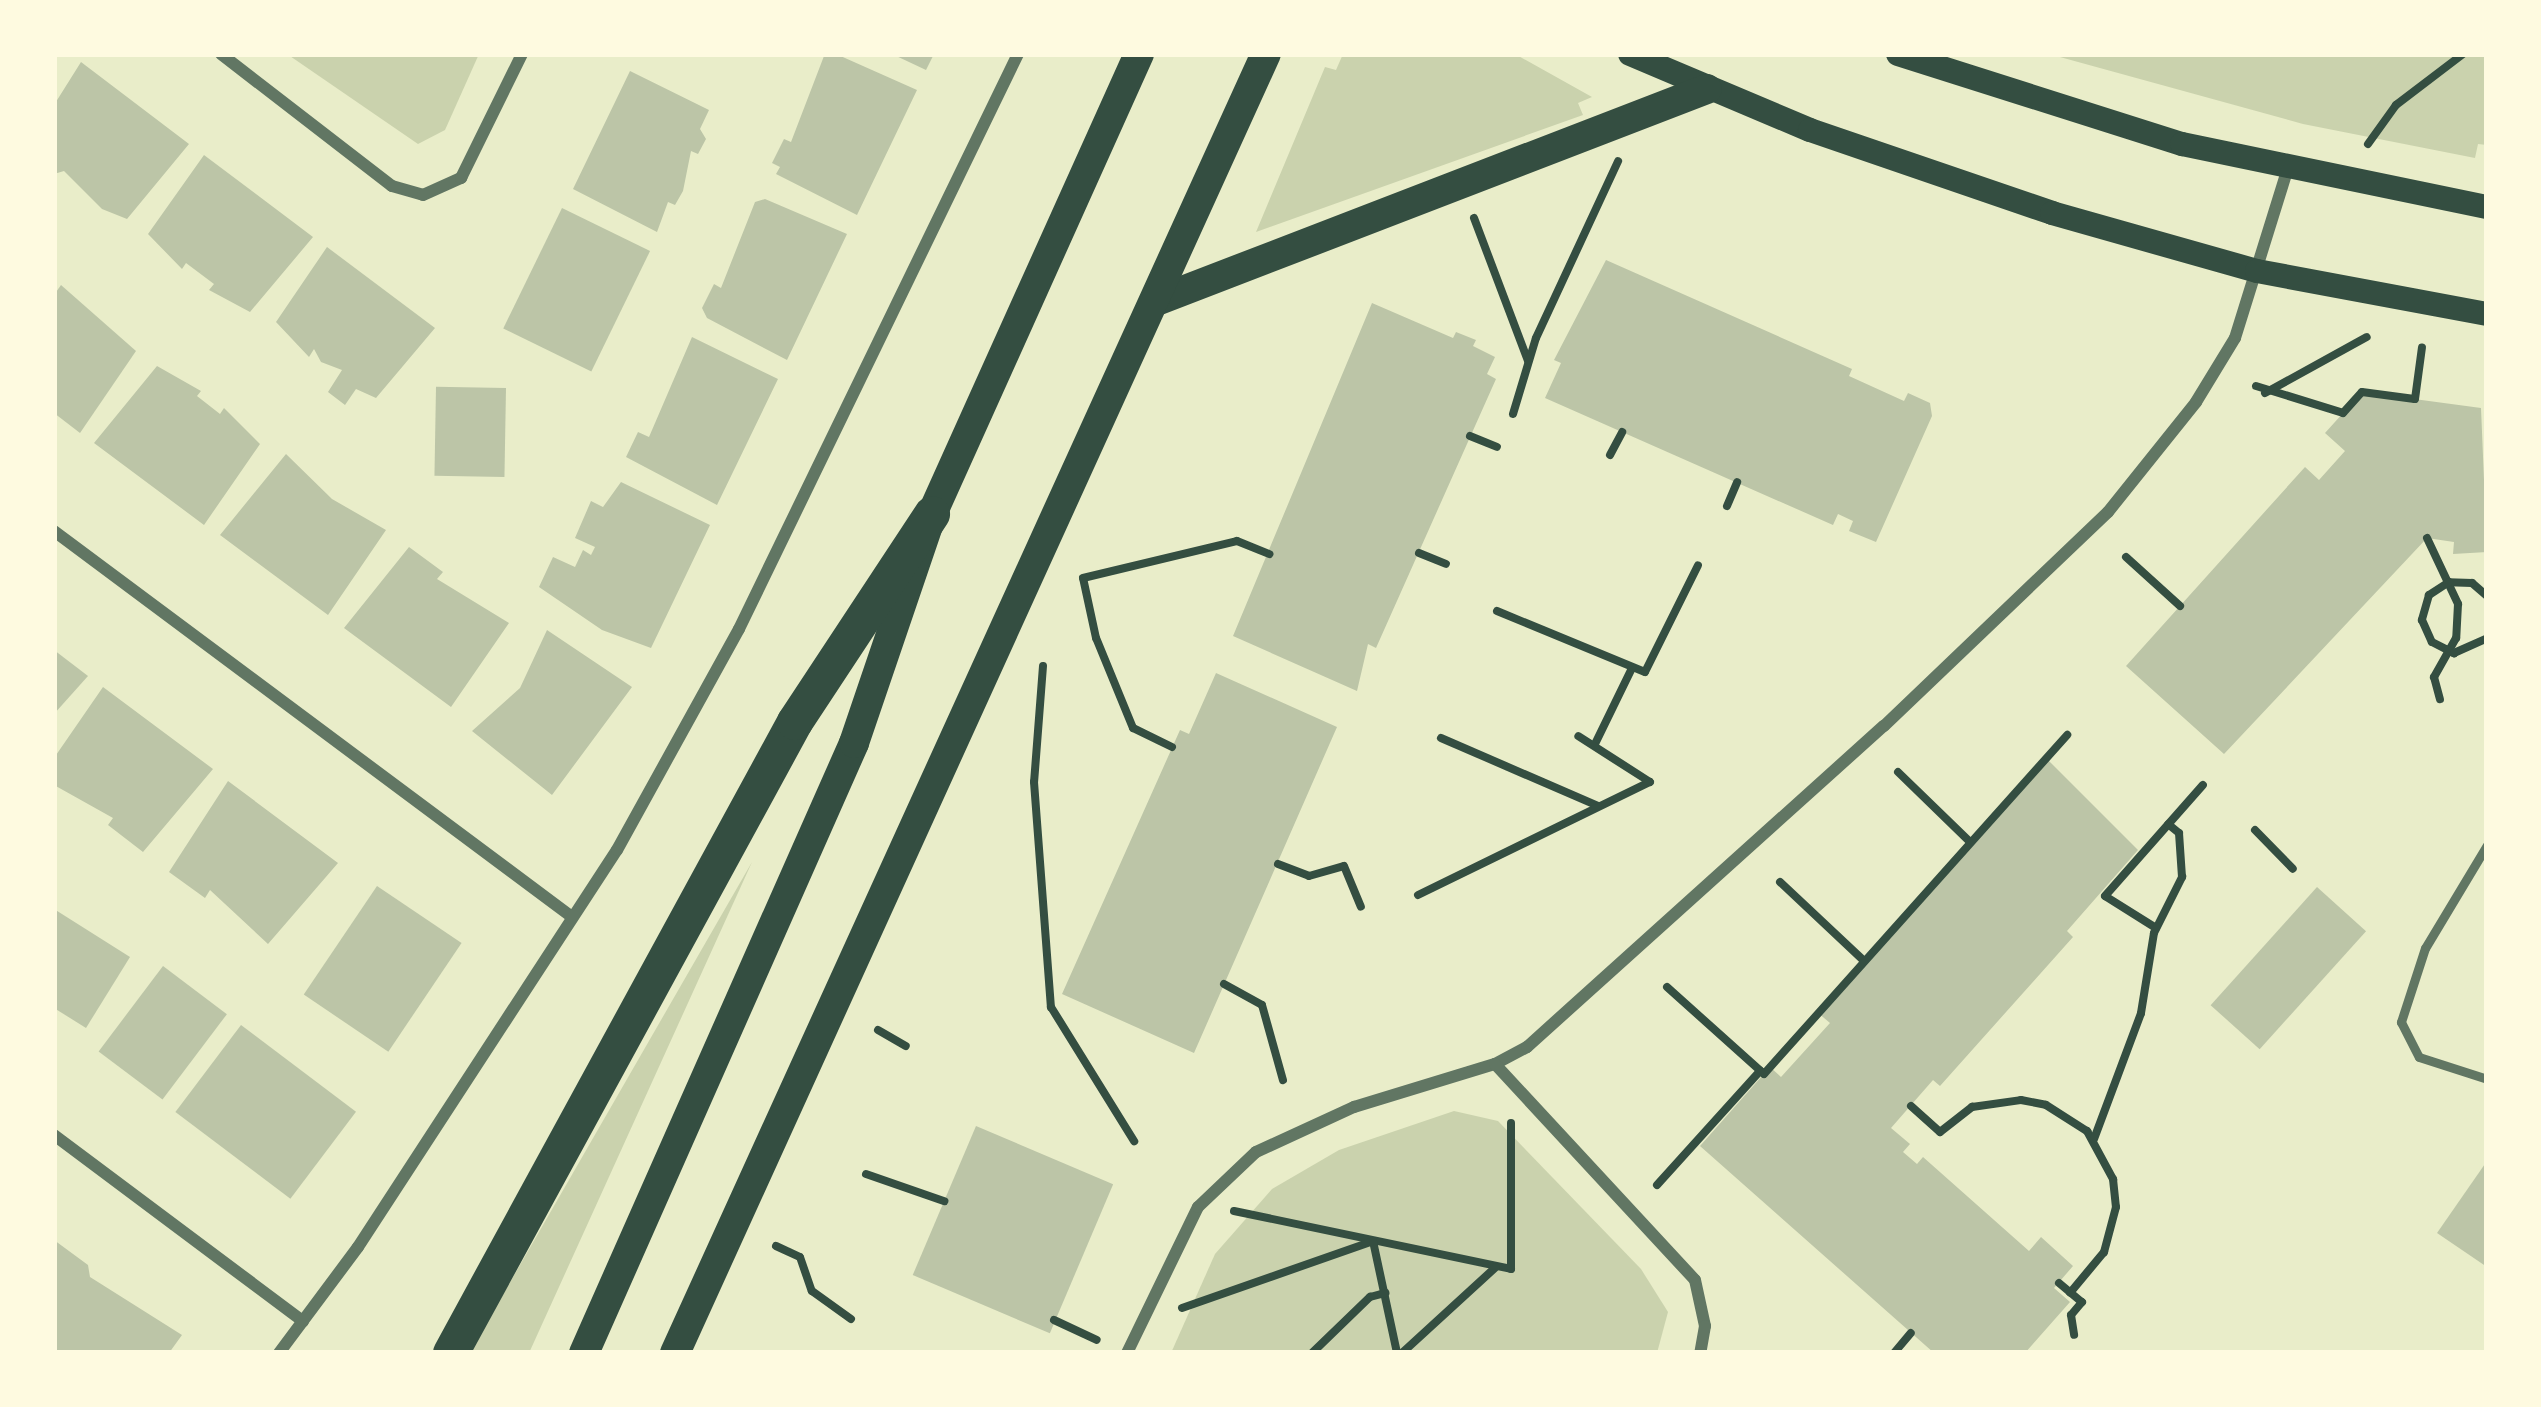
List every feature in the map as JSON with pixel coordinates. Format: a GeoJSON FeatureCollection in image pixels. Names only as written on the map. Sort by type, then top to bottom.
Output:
{"type":"FeatureCollection","features":[{"type":"Feature","properties":{"kind":"highway"},"geometry":{"type":"LineString","coordinates":[[451,1353],[795,722],[932,514]]}},
{"type":"Feature","properties":{"kind":"main road"},"geometry":{"type":"LineString","coordinates":[[584,1353],[854,743],[932,514],[1139,54]]}},
{"type":"Feature","properties":{"kind":"main road"},"geometry":{"type":"LineString","coordinates":[[675,1353],[1159,300],[1266,54]]}},
{"type":"Feature","properties":{"kind":"main road"},"geometry":{"type":"LineString","coordinates":[[1630,54],[1922,172],[2257,271],[2487,314]]}},
{"type":"Feature","properties":{"kind":"main road"},"geometry":{"type":"LineString","coordinates":[[1898,54],[2112,125],[2288,168],[2487,207]]}},
{"type":"Feature","properties":{"kind":"main road"},"geometry":{"type":"LineString","coordinates":[[1159,300],[1708,89]]}},
{"type":"Feature","properties":{"kind":"street"},"geometry":{"type":"LineString","coordinates":[[220,54],[392,185],[423,195],[461,178],[522,54]]}},
{"type":"Feature","properties":{"kind":"street"},"geometry":{"type":"LineString","coordinates":[[279,1353],[572,917],[739,629],[1018,54]]}},
{"type":"Feature","properties":{"kind":"street"},"geometry":{"type":"LineString","coordinates":[[1126,1353],[1198,1207],[1244,1161],[1338,1113],[1495,1064],[1527,1047],[2108,512],[2217,372],[2257,271],[2288,168]]}},
{"type":"Feature","properties":{"kind":"street"},"geometry":{"type":"LineString","coordinates":[[54,531],[572,917]]}},
{"type":"Feature","properties":{"kind":"street"},"geometry":{"type":"LineString","coordinates":[[1495,1064],[1695,1280],[1705,1326],[1700,1353]]}},
{"type":"Feature","properties":{"kind":"street"},"geometry":{"type":"LineString","coordinates":[[54,1135],[303,1321]]}},
{"type":"Feature","properties":{"kind":"lane"},"geometry":{"type":"LineString","coordinates":[[2487,844],[2425,948],[2401,1022],[2419,1057],[2487,1079]]}},
{"type":"Feature","properties":{"kind":"path"},"geometry":{"type":"LineString","coordinates":[[2368,144],[2396,105],[2462,54]]}},
{"type":"Feature","properties":{"kind":"path"},"geometry":{"type":"LineString","coordinates":[[1513,414],[1529,363],[1618,149]]}},
{"type":"Feature","properties":{"kind":"path"},"geometry":{"type":"LineString","coordinates":[[1471,209],[1529,363]]}},
{"type":"Feature","properties":{"kind":"path"},"geometry":{"type":"LineString","coordinates":[[2367,337],[2261,390],[2343,413],[2362,392],[2415,399],[2422,347]]}},
{"type":"Feature","properties":{"kind":"path"},"geometry":{"type":"LineString","coordinates":[[1610,455],[1622,432]]}},
{"type":"Feature","properties":{"kind":"path"},"geometry":{"type":"LineString","coordinates":[[1470,436],[1498,447]]}},
{"type":"Feature","properties":{"kind":"path"},"geometry":{"type":"LineString","coordinates":[[1727,506],[1737,482]]}},
{"type":"Feature","properties":{"kind":"path"},"geometry":{"type":"LineString","coordinates":[[2427,538],[2458,604],[2449,652],[2434,677],[2440,699]]}},
{"type":"Feature","properties":{"kind":"path"},"geometry":{"type":"LineString","coordinates":[[1172,747],[1132,728],[1096,638],[1083,578],[1237,541],[1270,554]]}},
{"type":"Feature","properties":{"kind":"path"},"geometry":{"type":"LineString","coordinates":[[1419,553],[1446,564]]}},
{"type":"Feature","properties":{"kind":"path"},"geometry":{"type":"LineString","coordinates":[[2126,557],[2180,606]]}},
{"type":"Feature","properties":{"kind":"path"},"geometry":{"type":"LineString","coordinates":[[1497,610],[1632,668],[1654,665],[1698,565]]}},
{"type":"Feature","properties":{"kind":"path"},"geometry":{"type":"LineString","coordinates":[[2487,596],[2472,583],[2447,582],[2429,595],[2422,620],[2432,642],[2449,652],[2466,652],[2487,638]]}},
{"type":"Feature","properties":{"kind":"path"},"geometry":{"type":"LineString","coordinates":[[1043,666],[1034,782],[1051,1007],[1134,1141]]}},
{"type":"Feature","properties":{"kind":"path"},"geometry":{"type":"LineString","coordinates":[[1595,744],[1632,668]]}},
{"type":"Feature","properties":{"kind":"path"},"geometry":{"type":"LineString","coordinates":[[1657,1185],[2066,735]]}},
{"type":"Feature","properties":{"kind":"path"},"geometry":{"type":"LineString","coordinates":[[1418,895],[1650,782],[1578,736]]}},
{"type":"Feature","properties":{"kind":"path"},"geometry":{"type":"LineString","coordinates":[[1441,737],[1600,807]]}},
{"type":"Feature","properties":{"kind":"path"},"geometry":{"type":"LineString","coordinates":[[1898,772],[1970,842]]}},
{"type":"Feature","properties":{"kind":"path"},"geometry":{"type":"LineString","coordinates":[[2156,928],[2103,894],[2203,785]]}},
{"type":"Feature","properties":{"kind":"path"},"geometry":{"type":"LineString","coordinates":[[2094,1141],[2141,1013],[2156,928],[2182,878],[2179,833],[2168,824]]}},
{"type":"Feature","properties":{"kind":"path"},"geometry":{"type":"LineString","coordinates":[[2254,830],[2293,869]]}},
{"type":"Feature","properties":{"kind":"path"},"geometry":{"type":"LineString","coordinates":[[1278,864],[1309,876],[1344,866],[1361,907]]}},
{"type":"Feature","properties":{"kind":"path"},"geometry":{"type":"LineString","coordinates":[[1780,882],[1863,960]]}},
{"type":"Feature","properties":{"kind":"path"},"geometry":{"type":"LineString","coordinates":[[1224,984],[1262,1005],[1283,1080]]}},
{"type":"Feature","properties":{"kind":"path"},"geometry":{"type":"LineString","coordinates":[[1667,987],[1760,1070]]}},
{"type":"Feature","properties":{"kind":"path"},"geometry":{"type":"LineString","coordinates":[[878,1030],[906,1046]]}},
{"type":"Feature","properties":{"kind":"path"},"geometry":{"type":"LineString","coordinates":[[1910,1106],[1940,1132],[1994,1101],[2046,1105],[2094,1141],[2113,1179],[2113,1231],[2070,1292]]}},
{"type":"Feature","properties":{"kind":"path"},"geometry":{"type":"LineString","coordinates":[[1237,1213],[1511,1269],[1511,1121]]}},
{"type":"Feature","properties":{"kind":"path"},"geometry":{"type":"LineString","coordinates":[[866,1174],[944,1201]]}},
{"type":"Feature","properties":{"kind":"path"},"geometry":{"type":"LineString","coordinates":[[1373,1241],[1400,1353],[1498,1266]]}},
{"type":"Feature","properties":{"kind":"path"},"geometry":{"type":"LineString","coordinates":[[1180,1309],[1373,1241]]}},
{"type":"Feature","properties":{"kind":"path"},"geometry":{"type":"LineString","coordinates":[[776,1246],[800,1257],[812,1291],[851,1319]]}},
{"type":"Feature","properties":{"kind":"path"},"geometry":{"type":"LineString","coordinates":[[2059,1283],[2081,1302],[2071,1315],[2074,1335]]}},
{"type":"Feature","properties":{"kind":"path"},"geometry":{"type":"LineString","coordinates":[[1312,1353],[1370,1297],[1385,1293]]}},
{"type":"Feature","properties":{"kind":"path"},"geometry":{"type":"LineString","coordinates":[[1054,1320],[1097,1340]]}},
{"type":"Feature","properties":{"kind":"path"},"geometry":{"type":"LineString","coordinates":[[1894,1353],[1911,1333]]}},
{"type":"Feature","properties":{"kind":"green space"},"geometry":{"type":"Polygon","coordinates":[[[287,54],[479,54],[445,130],[418,144],[287,54]]]}},
{"type":"Feature","properties":{"kind":"green space"},"geometry":{"type":"Polygon","coordinates":[[[1343,54],[1515,54],[1592,97],[1578,103],[1583,115],[1256,232],[1325,67],[1336,70],[1343,54]]]}},
{"type":"Feature","properties":{"kind":"green space"},"geometry":{"type":"Polygon","coordinates":[[[2049,54],[2487,54],[2487,145],[2478,144],[2475,158],[2303,124],[2049,54]]]}},
{"type":"Feature","properties":{"kind":"green space"},"geometry":{"type":"Polygon","coordinates":[[[752,862],[529,1353],[469,1353],[501,1298],[752,862]]]}},
{"type":"Feature","properties":{"kind":"green space"},"geometry":{"type":"Polygon","coordinates":[[[1454,1111],[1498,1121],[1641,1269],[1668,1312],[1657,1353],[1171,1353],[1215,1254],[1272,1189],[1339,1150],[1454,1111]]]}},
{"type":"Feature","properties":{"kind":"building"},"geometry":{"type":"Polygon","coordinates":[[[836,54],[917,90],[857,215],[776,174],[780,167],[772,163],[784,139],[791,142],[824,56],[836,54]]]}},
{"type":"Feature","properties":{"kind":"building"},"geometry":{"type":"Polygon","coordinates":[[[892,54],[934,54],[926,70],[892,54]]]}},
{"type":"Feature","properties":{"kind":"building"},"geometry":{"type":"Polygon","coordinates":[[[81,62],[189,144],[127,219],[102,209],[64,171],[54,174],[54,105],[81,62]]]}},
{"type":"Feature","properties":{"kind":"building"},"geometry":{"type":"Polygon","coordinates":[[[630,71],[709,110],[700,129],[706,139],[698,154],[691,151],[683,191],[675,205],[668,202],[657,232],[573,189],[630,71]]]}},
{"type":"Feature","properties":{"kind":"building"},"geometry":{"type":"Polygon","coordinates":[[[204,155],[313,237],[250,312],[209,290],[214,284],[186,263],[182,269],[148,234],[204,155]]]}},
{"type":"Feature","properties":{"kind":"building"},"geometry":{"type":"Polygon","coordinates":[[[765,199],[847,234],[787,360],[707,318],[702,308],[714,284],[721,288],[755,202],[765,199]]]}},
{"type":"Feature","properties":{"kind":"building"},"geometry":{"type":"Polygon","coordinates":[[[562,208],[650,251],[591,371],[503,328],[562,208]]]}},
{"type":"Feature","properties":{"kind":"building"},"geometry":{"type":"Polygon","coordinates":[[[327,247],[435,328],[376,398],[356,389],[345,405],[328,392],[342,370],[321,362],[314,349],[309,357],[276,322],[327,247]]]}},
{"type":"Feature","properties":{"kind":"building"},"geometry":{"type":"Polygon","coordinates":[[[1606,260],[1852,369],[1849,376],[1904,401],[1908,393],[1930,403],[1932,416],[1876,542],[1849,531],[1853,521],[1838,514],[1833,525],[1545,398],[1561,363],[1554,360],[1606,260]]]}},
{"type":"Feature","properties":{"kind":"building"},"geometry":{"type":"Polygon","coordinates":[[[61,285],[136,351],[80,433],[54,413],[54,295],[61,285]]]}},
{"type":"Feature","properties":{"kind":"building"},"geometry":{"type":"Polygon","coordinates":[[[1372,303],[1453,338],[1456,332],[1476,340],[1473,346],[1495,357],[1487,374],[1496,379],[1376,648],[1368,644],[1357,691],[1233,636],[1372,303]]]}},
{"type":"Feature","properties":{"kind":"building"},"geometry":{"type":"Polygon","coordinates":[[[692,337],[778,379],[717,505],[626,457],[638,432],[649,437],[692,337]]]}},
{"type":"Feature","properties":{"kind":"building"},"geometry":{"type":"Polygon","coordinates":[[[157,366],[201,391],[197,396],[220,414],[224,408],[260,444],[204,525],[94,443],[157,366]]]}},
{"type":"Feature","properties":{"kind":"building"},"geometry":{"type":"Polygon","coordinates":[[[436,387],[506,388],[504,477],[434,476],[436,387]]]}},
{"type":"Feature","properties":{"kind":"building"},"geometry":{"type":"Polygon","coordinates":[[[2362,392],[2481,408],[2487,552],[2453,554],[2454,542],[2427,538],[2224,754],[2126,666],[2305,467],[2319,480],[2345,451],[2325,433],[2362,392]]]}},
{"type":"Feature","properties":{"kind":"building"},"geometry":{"type":"Polygon","coordinates":[[[286,454],[332,499],[386,530],[328,615],[220,535],[286,454]]]}},
{"type":"Feature","properties":{"kind":"building"},"geometry":{"type":"Polygon","coordinates":[[[621,482],[710,525],[651,648],[602,630],[539,587],[553,557],[575,567],[583,550],[591,555],[595,547],[575,538],[591,501],[603,507],[621,482]]]}},
{"type":"Feature","properties":{"kind":"building"},"geometry":{"type":"Polygon","coordinates":[[[409,547],[443,572],[437,579],[509,623],[451,707],[344,628],[409,547]]]}},
{"type":"Feature","properties":{"kind":"building"},"geometry":{"type":"Polygon","coordinates":[[[547,630],[632,687],[552,795],[472,731],[520,688],[547,630]]]}},
{"type":"Feature","properties":{"kind":"building"},"geometry":{"type":"Polygon","coordinates":[[[54,650],[88,676],[54,714],[54,650]]]}},
{"type":"Feature","properties":{"kind":"building"},"geometry":{"type":"Polygon","coordinates":[[[1216,673],[1337,727],[1194,1053],[1062,994],[1180,730],[1189,734],[1216,673]]]}},
{"type":"Feature","properties":{"kind":"building"},"geometry":{"type":"Polygon","coordinates":[[[103,687],[213,769],[143,852],[108,825],[113,818],[54,785],[54,758],[103,687]]]}},
{"type":"Feature","properties":{"kind":"building"},"geometry":{"type":"Polygon","coordinates":[[[2045,757],[2138,850],[2067,931],[2073,937],[1940,1086],[1933,1080],[1891,1128],[1910,1144],[1903,1152],[1917,1164],[1923,1157],[2029,1251],[2041,1237],[2073,1266],[2054,1288],[2070,1302],[2025,1353],[1934,1353],[1700,1146],[1770,1067],[1781,1077],[1830,1023],[1817,1012],[2045,757]]]}},
{"type":"Feature","properties":{"kind":"building"},"geometry":{"type":"Polygon","coordinates":[[[228,781],[338,863],[268,944],[210,890],[205,898],[169,872],[228,781]]]}},
{"type":"Feature","properties":{"kind":"building"},"geometry":{"type":"Polygon","coordinates":[[[377,886],[462,943],[388,1052],[304,995],[377,886]]]}},
{"type":"Feature","properties":{"kind":"building"},"geometry":{"type":"Polygon","coordinates":[[[2317,887],[2366,931],[2260,1049],[2211,1005],[2317,887]]]}},
{"type":"Feature","properties":{"kind":"building"},"geometry":{"type":"Polygon","coordinates":[[[54,909],[130,957],[86,1028],[54,1008],[54,909]]]}},
{"type":"Feature","properties":{"kind":"building"},"geometry":{"type":"Polygon","coordinates":[[[163,966],[227,1014],[162,1100],[99,1051],[163,966]]]}},
{"type":"Feature","properties":{"kind":"building"},"geometry":{"type":"Polygon","coordinates":[[[241,1025],[356,1112],[290,1199],[175,1112],[241,1025]]]}},
{"type":"Feature","properties":{"kind":"building"},"geometry":{"type":"Polygon","coordinates":[[[976,1126],[1113,1184],[1050,1333],[913,1275],[976,1126]]]}},
{"type":"Feature","properties":{"kind":"building"},"geometry":{"type":"Polygon","coordinates":[[[2487,1161],[2487,1267],[2437,1233],[2487,1161]]]}},
{"type":"Feature","properties":{"kind":"building"},"geometry":{"type":"Polygon","coordinates":[[[54,1240],[88,1265],[90,1277],[182,1335],[169,1353],[54,1353],[54,1240]]]}}]}
